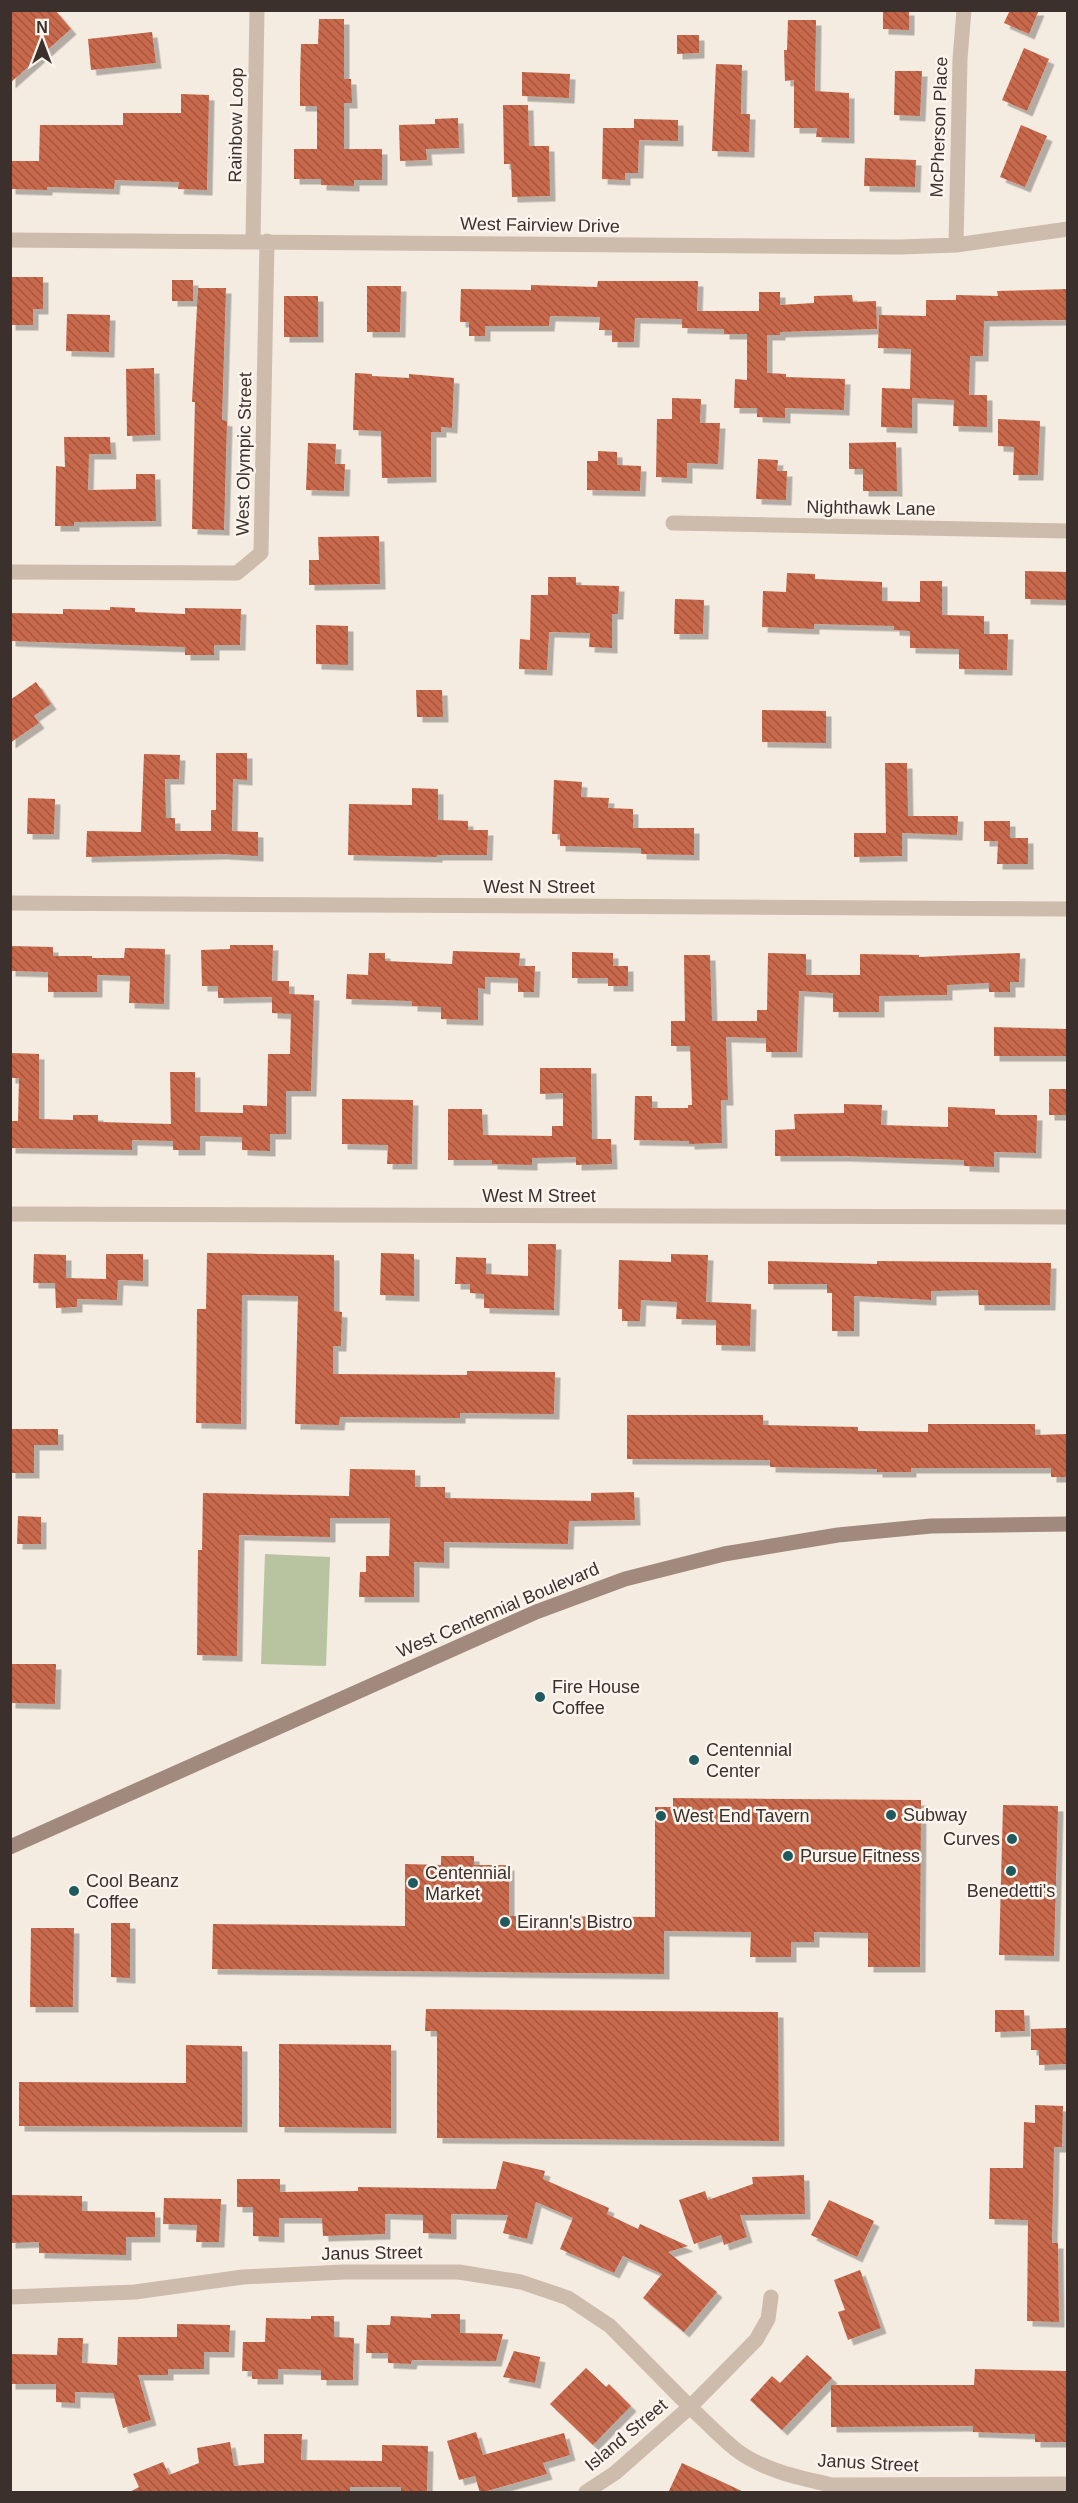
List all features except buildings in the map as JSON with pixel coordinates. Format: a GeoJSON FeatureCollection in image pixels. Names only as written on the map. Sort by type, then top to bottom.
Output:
{"type":"FeatureCollection","features":[{"type":"Feature","properties":{"kind":"main road","name":"West Centennial Boulevard"},"geometry":{"type":"LineString","coordinates":[[10,1847],[536,1612],[625,1579],[724,1554],[838,1535],[931,1526],[1068,1524]]}},
{"type":"Feature","properties":{"kind":"street","name":"Rainbow Loop"},"geometry":{"type":"LineString","coordinates":[[257,10],[260,241]]}},
{"type":"Feature","properties":{"kind":"street","name":"McPherson Place"},"geometry":{"type":"LineString","coordinates":[[956,245],[960,59],[964,10]]}},
{"type":"Feature","properties":{"kind":"street","name":"West Fairview Drive"},"geometry":{"type":"LineString","coordinates":[[10,240],[900,247],[956,245],[1068,230]]}},
{"type":"Feature","properties":{"kind":"street","name":"West Olympic Street"},"geometry":{"type":"LineString","coordinates":[[10,572],[237,573],[261,553],[260,241]]}},
{"type":"Feature","properties":{"kind":"street","name":"Nighthawk Lane"},"geometry":{"type":"LineString","coordinates":[[673,523],[1068,531]]}},
{"type":"Feature","properties":{"kind":"street","name":"West N Street"},"geometry":{"type":"LineString","coordinates":[[10,903],[1068,909]]}},
{"type":"Feature","properties":{"kind":"street","name":"West M Street"},"geometry":{"type":"LineString","coordinates":[[10,1214],[1068,1216]]}},
{"type":"Feature","properties":{"kind":"street","name":"Janus Street"},"geometry":{"type":"LineString","coordinates":[[10,2297],[135,2292],[243,2277],[344,2272],[470,2273],[521,2282],[568,2298],[610,2326],[690,2407],[737,2450],[769,2467],[797,2478],[832,2485],[879,2489],[1068,2484]]}},
{"type":"Feature","properties":{"kind":"street"},"geometry":{"type":"LineString","coordinates":[[690,2407],[756,2340],[768,2319],[771,2297]]}},
{"type":"Feature","properties":{"kind":"street","name":"Island Street"},"geometry":{"type":"LineString","coordinates":[[586,2493],[615,2473],[690,2407]]}},
{"type":"Feature","properties":{"kind":"green space"},"geometry":{"type":"Polygon","coordinates":[[[265,1554],[330,1557],[326,1666],[261,1664],[265,1554]]]}},
{"type":"Feature","properties":{"kind":"place","name":"Fire House Coffee"},"geometry":{"type":"Point","coordinates":[540,1697]}},
{"type":"Feature","properties":{"kind":"place","name":"Centennial Center"},"geometry":{"type":"Point","coordinates":[694,1760]}},
{"type":"Feature","properties":{"kind":"place","name":"Subway"},"geometry":{"type":"Point","coordinates":[891,1815]}},
{"type":"Feature","properties":{"kind":"place","name":"West End Tavern"},"geometry":{"type":"Point","coordinates":[661,1816]}},
{"type":"Feature","properties":{"kind":"place","name":"Curves"},"geometry":{"type":"Point","coordinates":[1012,1839]}},
{"type":"Feature","properties":{"kind":"place","name":"Pursue Fitness"},"geometry":{"type":"Point","coordinates":[788,1856]}},
{"type":"Feature","properties":{"kind":"place","name":"Benedetti's"},"geometry":{"type":"Point","coordinates":[1011,1871]}},
{"type":"Feature","properties":{"kind":"place","name":"Centennial Market"},"geometry":{"type":"Point","coordinates":[413,1883]}},
{"type":"Feature","properties":{"kind":"place","name":"Cool Beanz Coffee"},"geometry":{"type":"Point","coordinates":[74,1891]}},
{"type":"Feature","properties":{"kind":"place","name":"Eirann's Bistro"},"geometry":{"type":"Point","coordinates":[505,1922]}}]}
